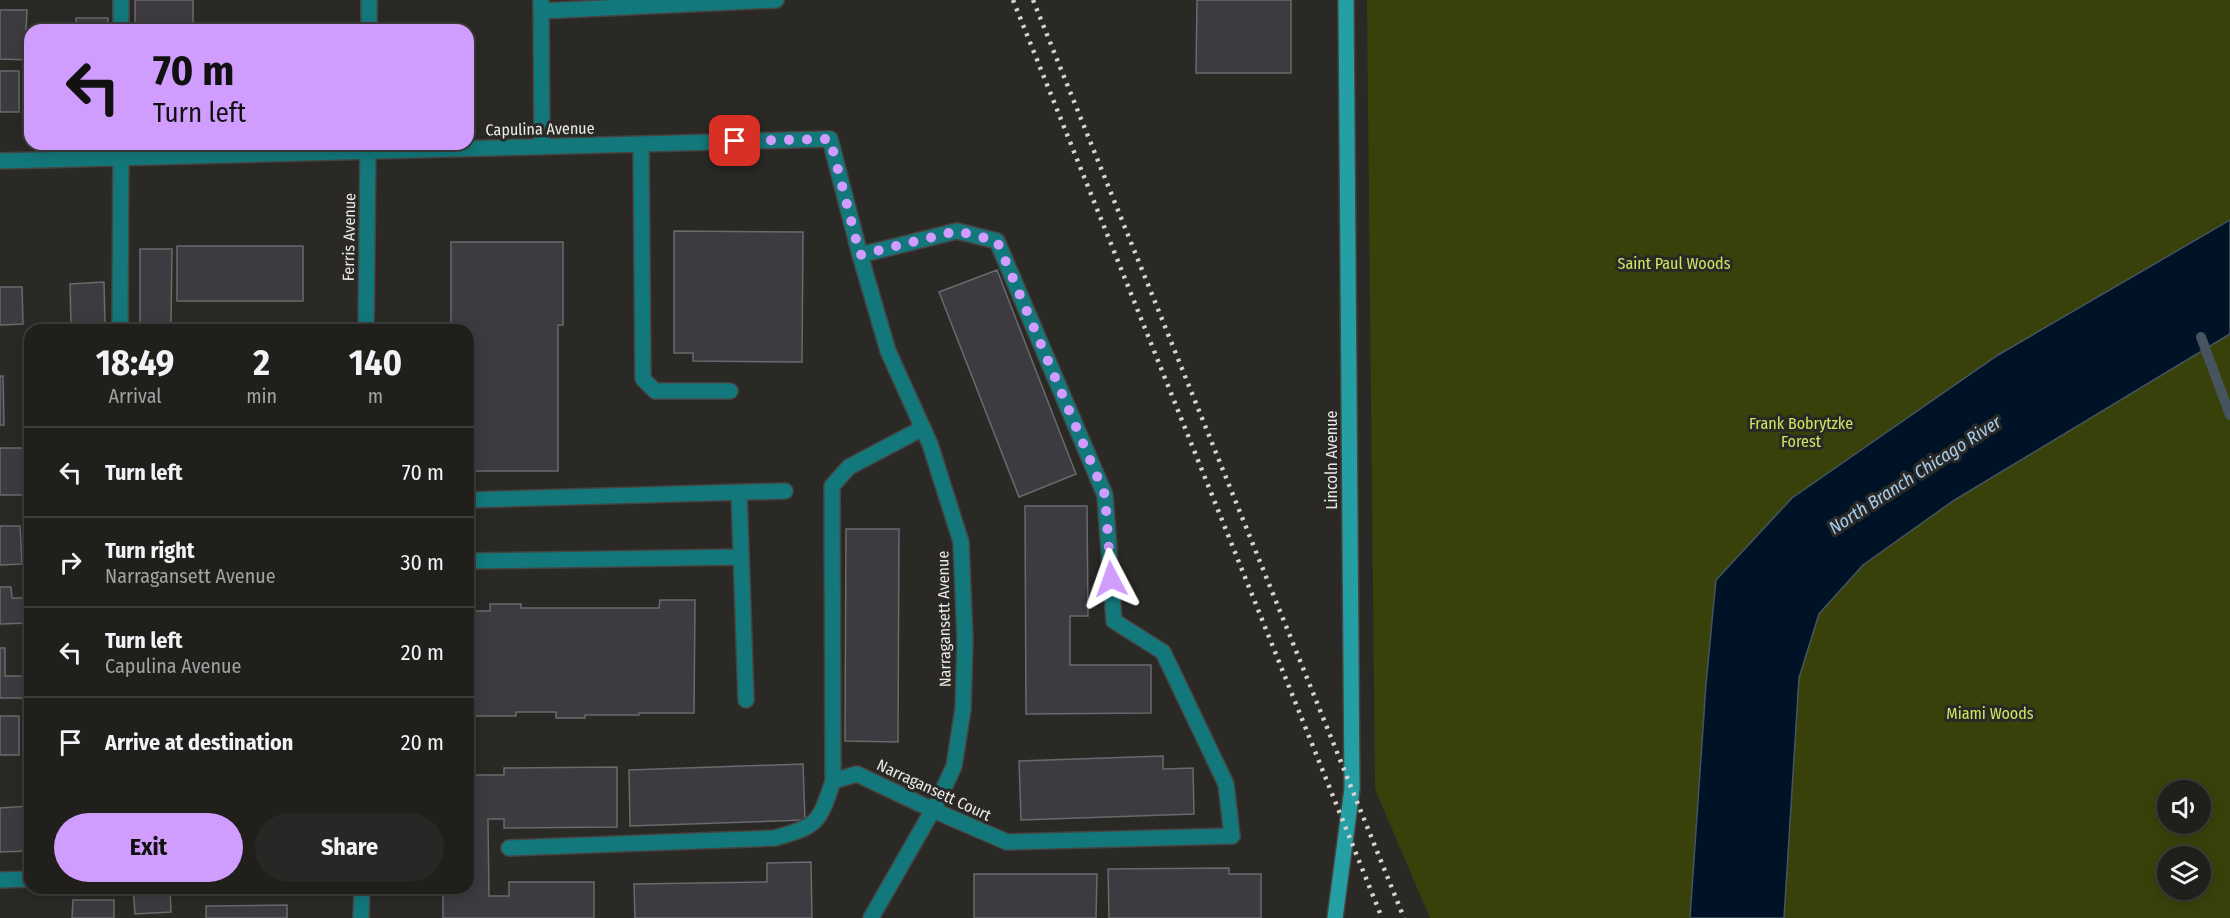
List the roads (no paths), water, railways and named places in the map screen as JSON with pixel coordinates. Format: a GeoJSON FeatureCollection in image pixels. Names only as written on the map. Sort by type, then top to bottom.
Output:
{"type":"FeatureCollection","features":[{"type":"Feature","properties":{"kind":"main road","name":"Lincoln Avenue"},"geometry":{"type":"LineString","coordinates":[[1335,918],[1352,789],[1346,0]]}},
{"type":"Feature","properties":{"kind":"street"},"geometry":{"type":"LineString","coordinates":[[121,0],[121,24]]}},
{"type":"Feature","properties":{"kind":"street"},"geometry":{"type":"LineString","coordinates":[[369,0],[369,24]]}},
{"type":"Feature","properties":{"kind":"street"},"geometry":{"type":"LineString","coordinates":[[542,147],[541,5],[776,0]]}},
{"type":"Feature","properties":{"kind":"street","name":"Capulina Avenue"},"geometry":{"type":"LineString","coordinates":[[474,147],[830,139]]}},
{"type":"Feature","properties":{"kind":"street","name":"Narragansett Avenue"},"geometry":{"type":"LineString","coordinates":[[830,139],[888,351],[924,428],[961,542],[965,639],[963,709],[954,766],[933,810],[871,918]]}},
{"type":"Feature","properties":{"kind":"street"},"geometry":{"type":"LineString","coordinates":[[640,144],[644,379],[655,391],[730,391]]}},
{"type":"Feature","properties":{"kind":"street"},"geometry":{"type":"LineString","coordinates":[[120,324],[121,150]]}},
{"type":"Feature","properties":{"kind":"street","name":"Capulina Avenue"},"geometry":{"type":"LineString","coordinates":[[0,161],[121,150]]}},
{"type":"Feature","properties":{"kind":"street","name":"Ferris Avenue"},"geometry":{"type":"LineString","coordinates":[[366,324],[368,150]]}},
{"type":"Feature","properties":{"kind":"street","name":"Narragansett Court"},"geometry":{"type":"LineString","coordinates":[[833,781],[857,774],[1007,842],[1232,836],[1226,784],[1163,652],[1114,621],[1105,495],[997,241],[957,231],[860,255]]}},
{"type":"Feature","properties":{"kind":"street"},"geometry":{"type":"LineString","coordinates":[[509,848],[775,838],[802,831],[821,816],[833,781],[832,486],[849,467],[924,428]]}},
{"type":"Feature","properties":{"kind":"street"},"geometry":{"type":"LineString","coordinates":[[474,500],[785,491]]}},
{"type":"Feature","properties":{"kind":"street"},"geometry":{"type":"LineString","coordinates":[[739,492],[746,700]]}},
{"type":"Feature","properties":{"kind":"street"},"geometry":{"type":"LineString","coordinates":[[474,561],[741,557]]}},
{"type":"Feature","properties":{"kind":"street"},"geometry":{"type":"LineString","coordinates":[[0,880],[24,879]]}},
{"type":"Feature","properties":{"kind":"street"},"geometry":{"type":"LineString","coordinates":[[362,894],[362,918]]}},
{"type":"Feature","properties":{"kind":"water","name":"North Branch Chicago River"},"geometry":{"type":"Polygon","coordinates":[[[2230,220],[2230,334],[1953,501],[1863,565],[1819,614],[1799,678],[1784,918],[1690,918],[1706,684],[1716,580],[1792,498],[1998,355],[2230,220]]]}},
{"type":"Feature","properties":{"kind":"waterway"},"geometry":{"type":"LineString","coordinates":[[2201,337],[2230,415]]}},
{"type":"Feature","properties":{"kind":"railway"},"geometry":{"type":"LineString","coordinates":[[1013,0],[1382,918]]}},
{"type":"Feature","properties":{"kind":"railway"},"geometry":{"type":"LineString","coordinates":[[1033,0],[1404,918]]}},
{"type":"Feature","properties":{"kind":"park label","name":"Saint Paul Woods"},"geometry":{"type":"Point","coordinates":[1674,263]}},
{"type":"Feature","properties":{"kind":"park label","name":"Frank Bobrytzke Forest"},"geometry":{"type":"Point","coordinates":[1801,432]}},
{"type":"Feature","properties":{"kind":"park label","name":"Miami Woods"},"geometry":{"type":"Point","coordinates":[1990,713]}}]}
